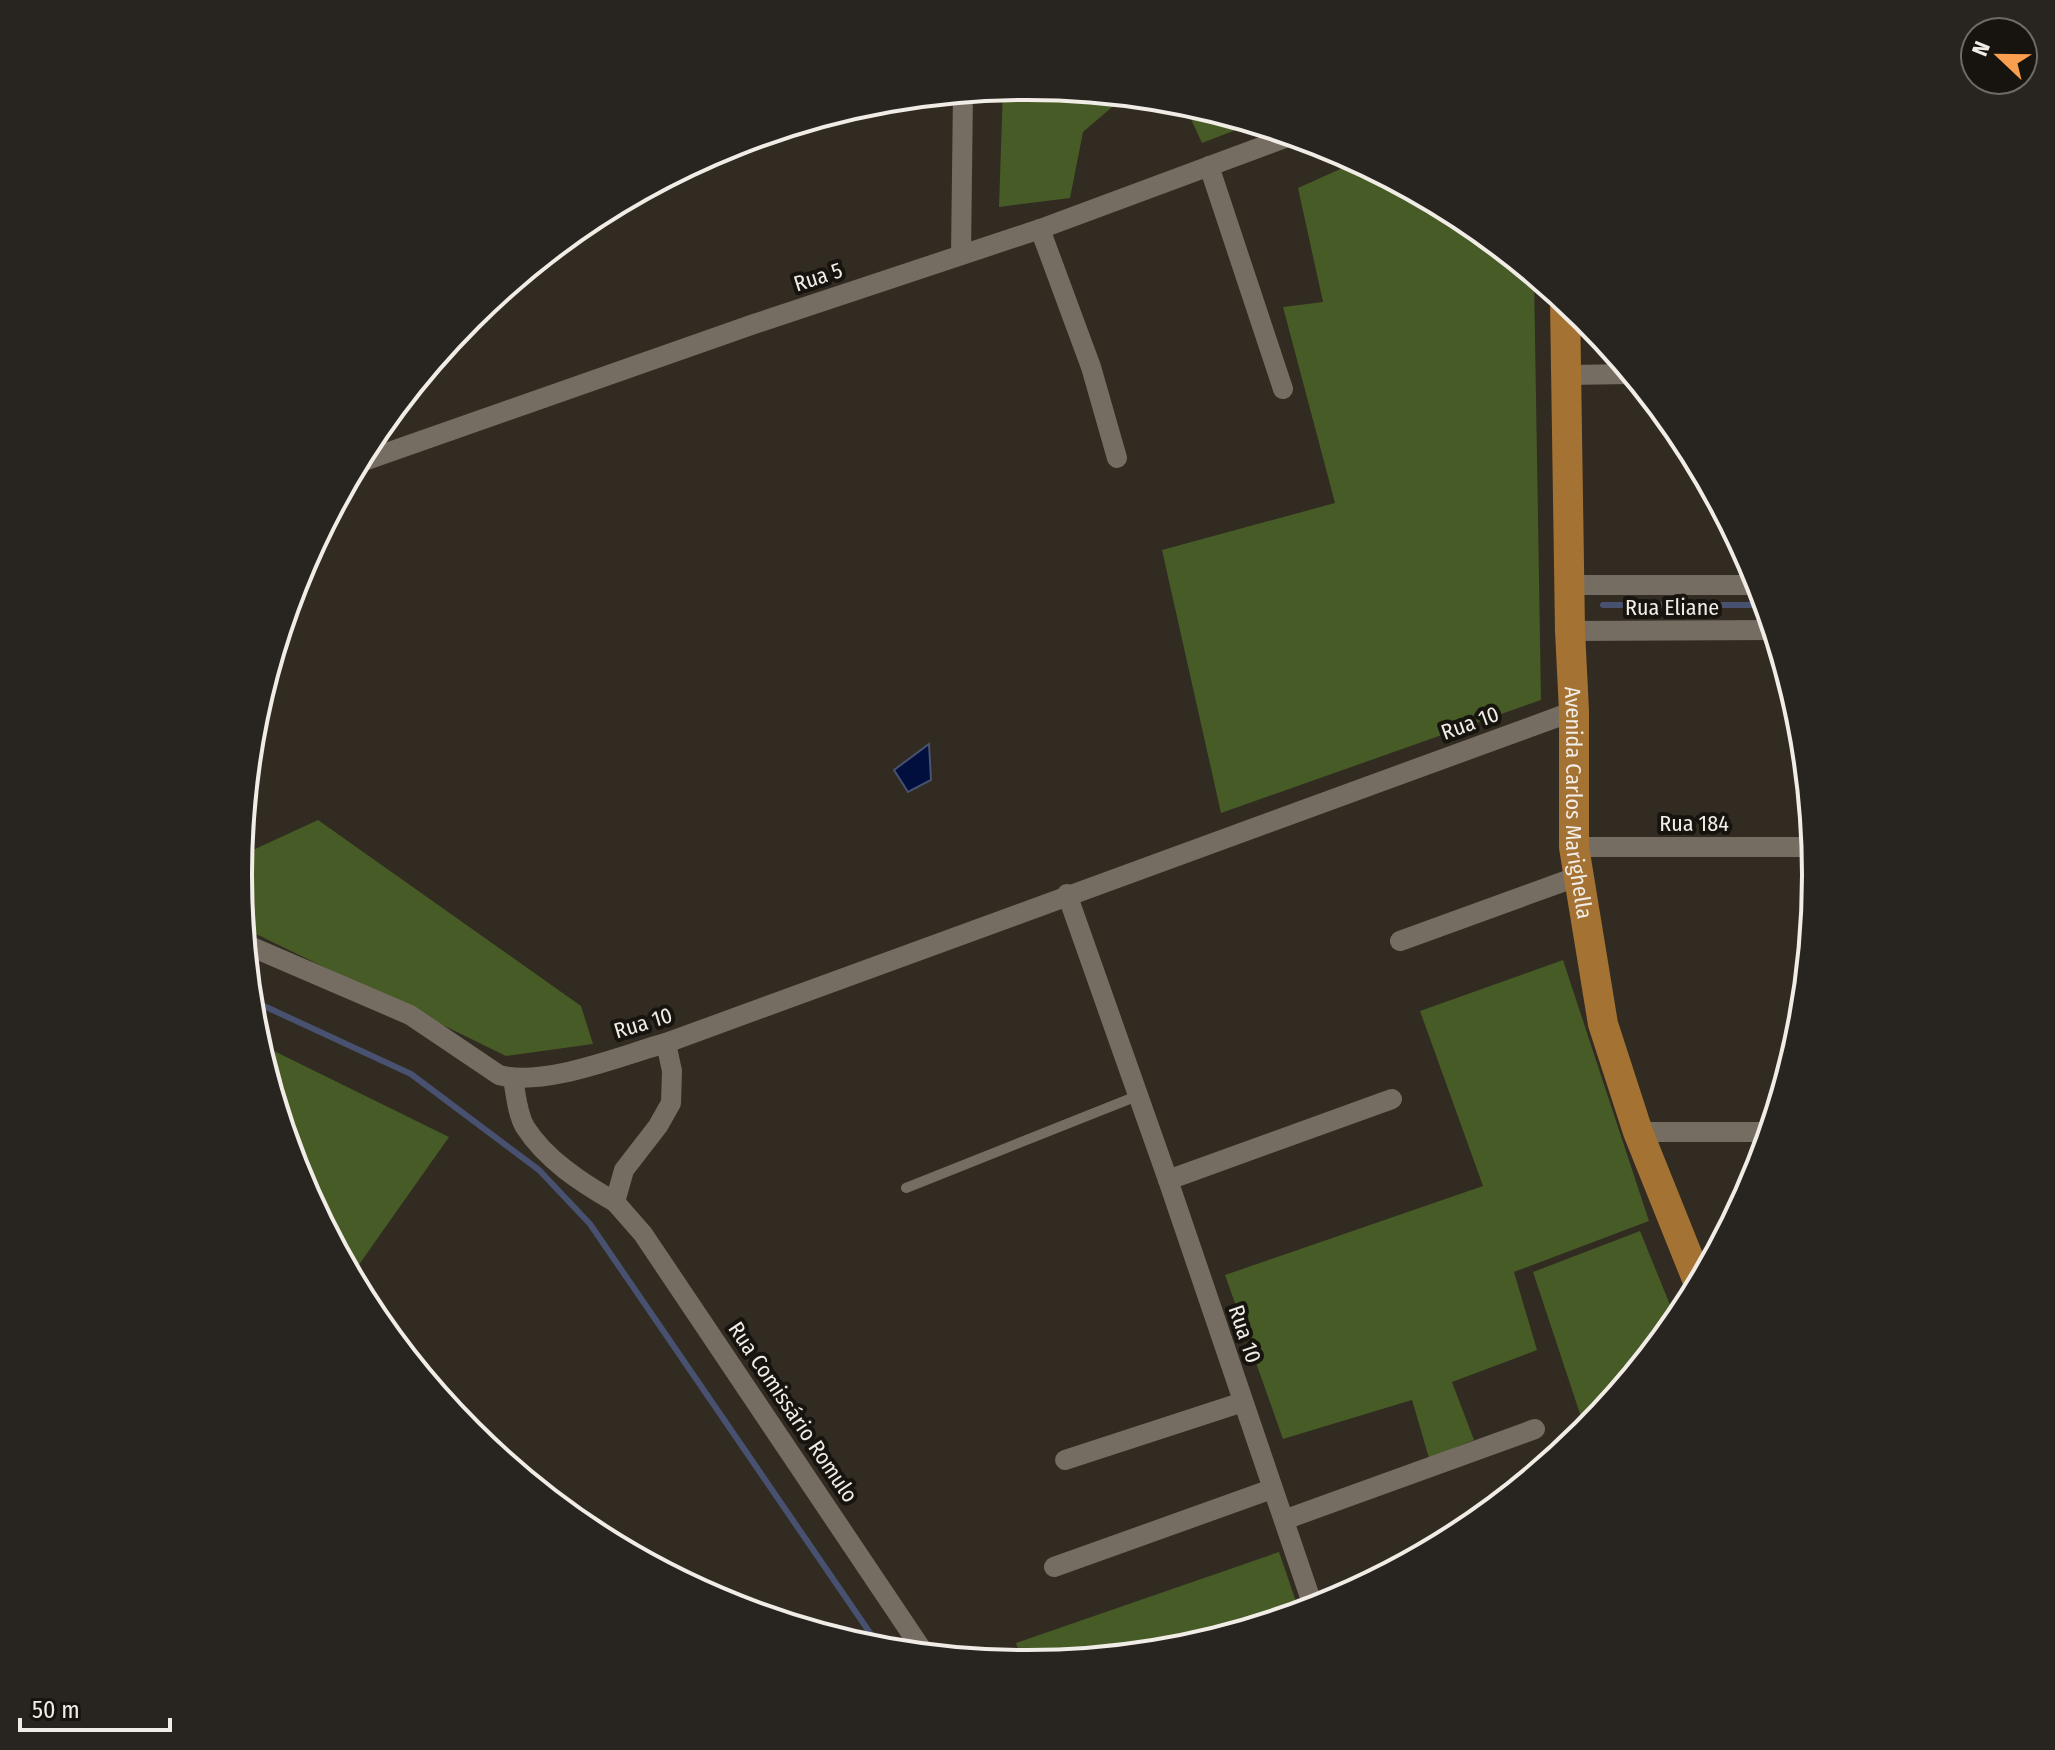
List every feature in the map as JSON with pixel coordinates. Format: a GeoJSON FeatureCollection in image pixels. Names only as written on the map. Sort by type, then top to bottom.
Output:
{"type":"FeatureCollection","features":[{"type":"Feature","properties":{"kind":"main road","name":"Avenida Carlos Marighella"},"geometry":{"type":"LineString","coordinates":[[1566,317],[1577,861],[1603,1024],[1638,1132],[1694,1271]]}},
{"type":"Feature","properties":{"kind":"street"},"geometry":{"type":"LineString","coordinates":[[961,255],[963,103]]}},
{"type":"Feature","properties":{"kind":"street","name":"Rua 5"},"geometry":{"type":"LineString","coordinates":[[375,457],[754,324],[1040,229],[1277,141]]}},
{"type":"Feature","properties":{"kind":"street"},"geometry":{"type":"LineString","coordinates":[[1209,166],[1283,389]]}},
{"type":"Feature","properties":{"kind":"street"},"geometry":{"type":"LineString","coordinates":[[1040,229],[1091,367],[1117,458]]}},
{"type":"Feature","properties":{"kind":"street"},"geometry":{"type":"LineString","coordinates":[[1568,375],[1618,374]]}},
{"type":"Feature","properties":{"kind":"street","name":"Rua Eliane"},"geometry":{"type":"LineString","coordinates":[[1570,585],[1746,585]]}},
{"type":"Feature","properties":{"kind":"street","name":"Rua Eliane"},"geometry":{"type":"LineString","coordinates":[[1570,631],[1762,630]]}},
{"type":"Feature","properties":{"kind":"street","name":"Rua 10"},"geometry":{"type":"LineString","coordinates":[[513,1079],[540,1079],[666,1043],[1574,711]]}},
{"type":"Feature","properties":{"kind":"street","name":"Rua 184"},"geometry":{"type":"LineString","coordinates":[[1400,941],[1577,861],[1801,848]]}},
{"type":"Feature","properties":{"kind":"street","name":"Rua 10"},"geometry":{"type":"LineString","coordinates":[[1067,894],[1310,1596]]}},
{"type":"Feature","properties":{"kind":"street"},"geometry":{"type":"LineString","coordinates":[[256,949],[410,1015],[499,1075],[513,1079]]}},
{"type":"Feature","properties":{"kind":"street"},"geometry":{"type":"LineString","coordinates":[[615,1202],[624,1170],[658,1126],[671,1103],[672,1071],[666,1043]]}},
{"type":"Feature","properties":{"kind":"street","name":"Rua Comissário Romulo"},"geometry":{"type":"LineString","coordinates":[[513,1079],[524,1125],[537,1142],[574,1176],[615,1202],[643,1234],[917,1642]]}},
{"type":"Feature","properties":{"kind":"street"},"geometry":{"type":"LineString","coordinates":[[1168,1180],[1392,1099]]}},
{"type":"Feature","properties":{"kind":"street"},"geometry":{"type":"LineString","coordinates":[[1638,1132],[1758,1132]]}},
{"type":"Feature","properties":{"kind":"street"},"geometry":{"type":"LineString","coordinates":[[1065,1460],[1243,1402]]}},
{"type":"Feature","properties":{"kind":"street"},"geometry":{"type":"LineString","coordinates":[[1284,1520],[1535,1429]]}},
{"type":"Feature","properties":{"kind":"street"},"geometry":{"type":"LineString","coordinates":[[1054,1567],[1272,1489]]}},
{"type":"Feature","properties":{"kind":"lane"},"geometry":{"type":"LineString","coordinates":[[906,1188],[1137,1096]]}},
{"type":"Feature","properties":{"kind":"green space"},"geometry":{"type":"Polygon","coordinates":[[[1003,101],[1114,106],[1083,132],[1070,198],[999,207],[1003,101]]]}},
{"type":"Feature","properties":{"kind":"green space"},"geometry":{"type":"Polygon","coordinates":[[[1190,118],[1238,129],[1202,143],[1190,118]]]}},
{"type":"Feature","properties":{"kind":"green space"},"geometry":{"type":"Polygon","coordinates":[[[1343,168],[1415,204],[1458,231],[1534,289],[1541,700],[1221,813],[1162,550],[1335,503],[1283,307],[1323,302],[1298,188],[1343,168]]]}},
{"type":"Feature","properties":{"kind":"green space"},"geometry":{"type":"Polygon","coordinates":[[[318,820],[581,1006],[593,1044],[506,1056],[255,933],[253,850],[318,820]]]}},
{"type":"Feature","properties":{"kind":"green space"},"geometry":{"type":"Polygon","coordinates":[[[1563,960],[1649,1221],[1514,1272],[1537,1350],[1452,1382],[1474,1440],[1429,1458],[1412,1400],[1283,1439],[1225,1275],[1483,1186],[1420,1011],[1563,960]]]}},
{"type":"Feature","properties":{"kind":"green space"},"geometry":{"type":"Polygon","coordinates":[[[273,1050],[449,1137],[358,1266],[311,1172],[273,1050]]]}},
{"type":"Feature","properties":{"kind":"green space"},"geometry":{"type":"Polygon","coordinates":[[[1640,1231],[1671,1307],[1642,1347],[1581,1417],[1533,1272],[1640,1231]]]}},
{"type":"Feature","properties":{"kind":"green space"},"geometry":{"type":"Polygon","coordinates":[[[1279,1552],[1296,1602],[1228,1624],[1129,1643],[1028,1650],[1018,1650],[1016,1643],[1279,1552]]]}},
{"type":"Feature","properties":{"kind":"shaded area"},"geometry":{"type":"Polygon","coordinates":[[[929,744],[931,780],[908,792],[894,770],[929,744]]]}},
{"type":"Feature","properties":{"kind":"waterway"},"geometry":{"type":"LineString","coordinates":[[1603,605],[1754,605]]}},
{"type":"Feature","properties":{"kind":"waterway"},"geometry":{"type":"LineString","coordinates":[[264,1006],[411,1074],[539,1170],[590,1224],[871,1634]]}}]}
